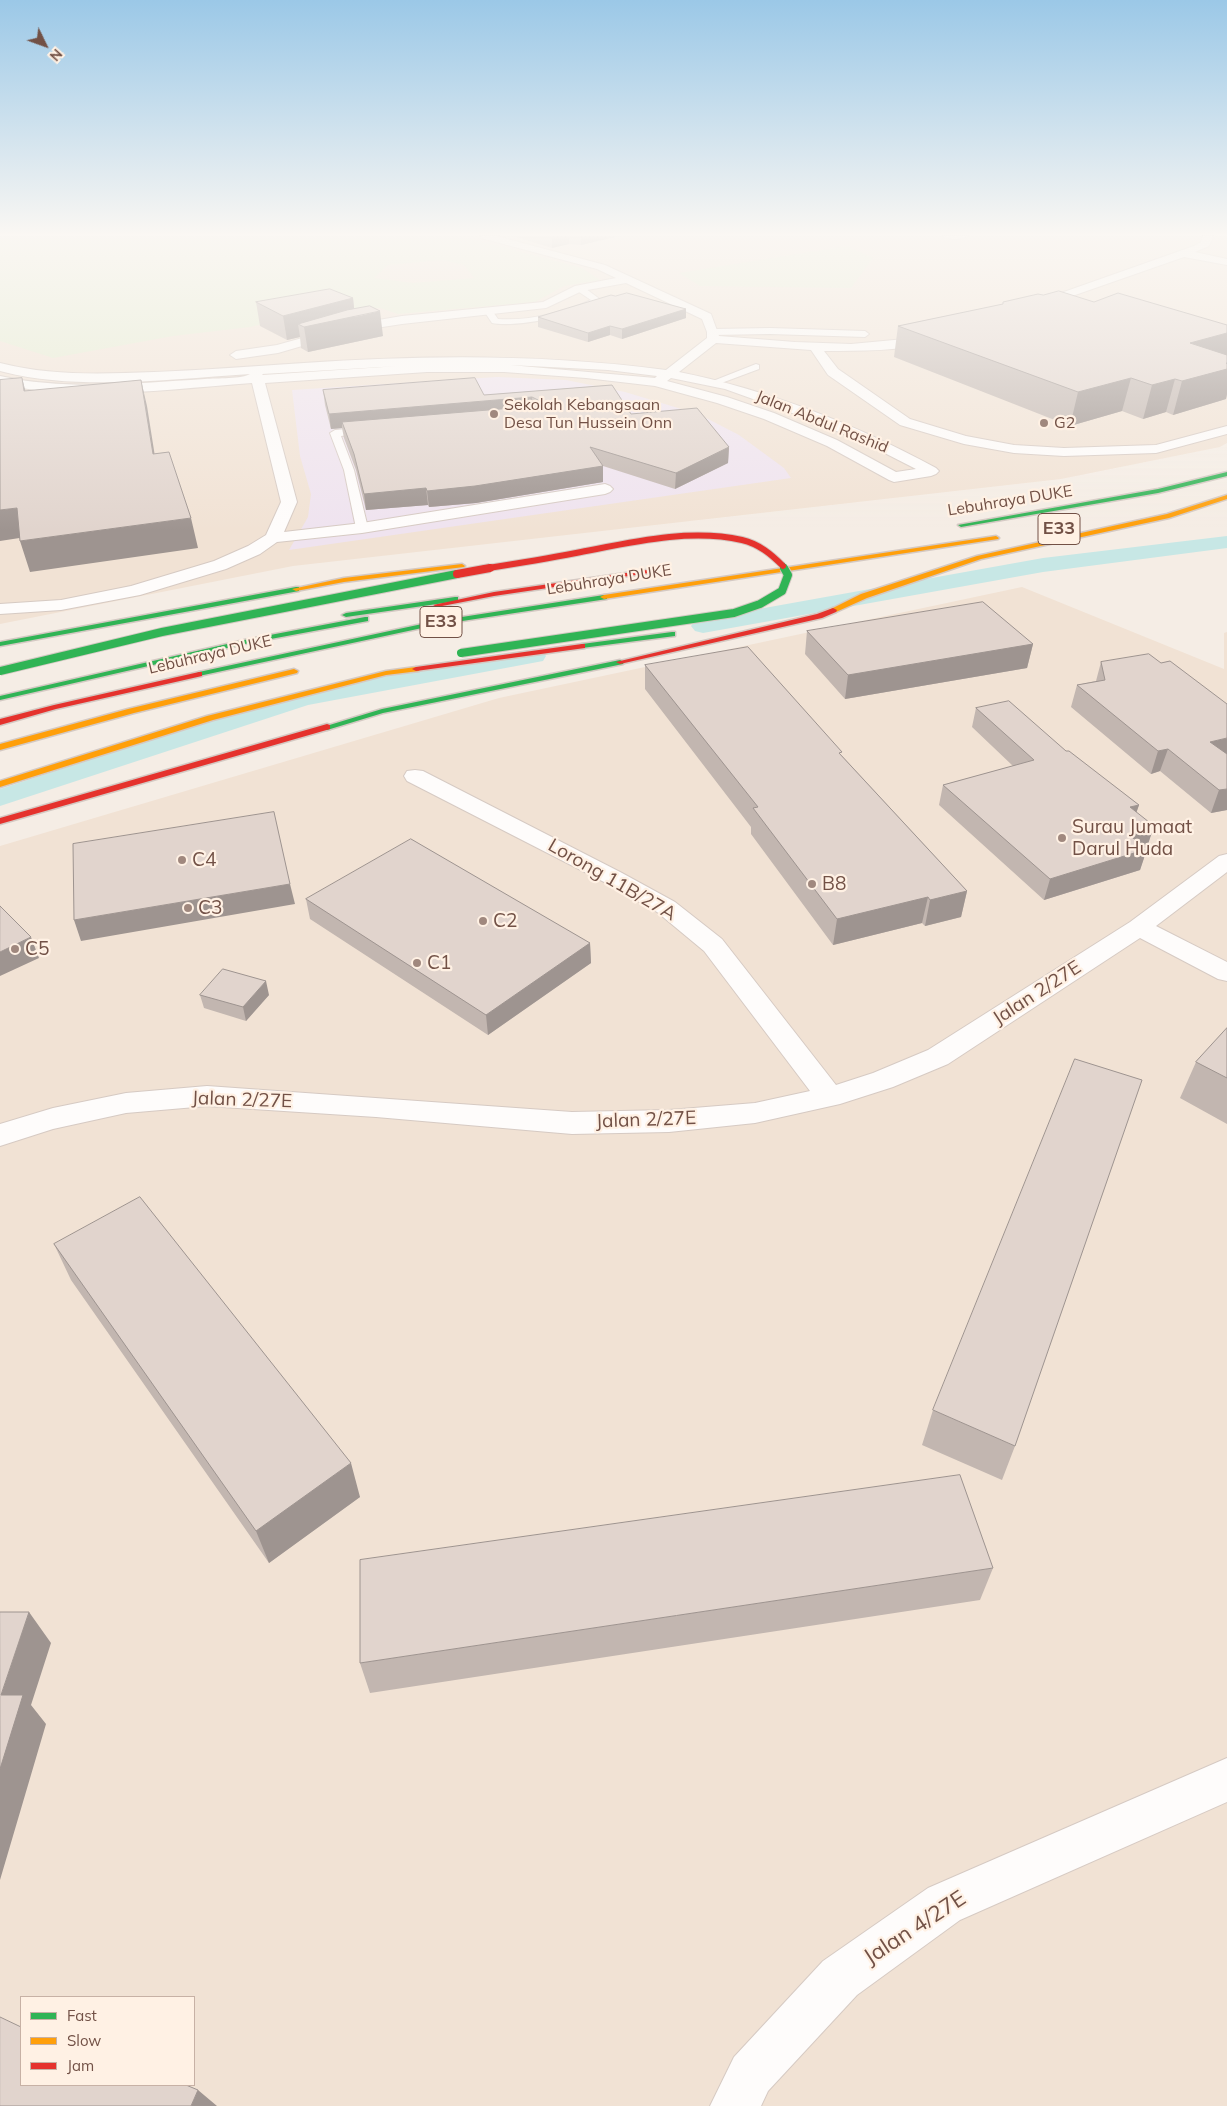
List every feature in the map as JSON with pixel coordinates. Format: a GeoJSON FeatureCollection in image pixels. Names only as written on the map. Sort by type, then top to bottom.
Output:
{"type":"FeatureCollection","features":[{"type":"Feature","properties":{"kind":"highway","name":"Lebuhraya DUKE"},"geometry":{"type":"LineString","coordinates":[[947,527],[1046,512],[1158,491],[1227,474]]}},
{"type":"Feature","properties":{"kind":"highway","name":"Lebuhraya DUKE"},"geometry":{"type":"LineString","coordinates":[[1043,531],[1131,516],[1227,496]]}},
{"type":"Feature","properties":{"kind":"highway"},"geometry":{"type":"LineString","coordinates":[[0,784],[210,718],[376,676],[693,631],[811,610],[864,596],[979,557],[1169,516],[1227,496]]}},
{"type":"Feature","properties":{"kind":"highway"},"geometry":{"type":"LineString","coordinates":[[0,672],[193,624],[654,539],[696,534],[731,537],[757,546],[779,560],[788,575],[782,591],[760,604],[734,613],[419,660],[343,674],[188,714],[45,757]]}},
{"type":"Feature","properties":{"kind":"highway","name":"Lebuhraya DUKE"},"geometry":{"type":"LineString","coordinates":[[0,722],[54,707],[249,662],[436,623],[1004,537]]}},
{"type":"Feature","properties":{"kind":"highway"},"geometry":{"type":"LineString","coordinates":[[0,644],[344,580],[591,550]]}},
{"type":"Feature","properties":{"kind":"highway"},"geometry":{"type":"LineString","coordinates":[[751,556],[780,552]]}},
{"type":"Feature","properties":{"kind":"highway"},"geometry":{"type":"LineString","coordinates":[[722,591],[761,584],[889,554]]}},
{"type":"Feature","properties":{"kind":"highway","name":"Lebuhraya DUKE"},"geometry":{"type":"LineString","coordinates":[[0,698],[249,641],[494,594],[662,569]]}},
{"type":"Feature","properties":{"kind":"highway"},"geometry":{"type":"LineString","coordinates":[[240,631],[494,594]]}},
{"type":"Feature","properties":{"kind":"highway"},"geometry":{"type":"LineString","coordinates":[[0,821],[382,711],[752,633],[819,616],[864,596]]}},
{"type":"Feature","properties":{"kind":"highway"},"geometry":{"type":"LineString","coordinates":[[0,672],[75,655],[192,638]]}},
{"type":"Feature","properties":{"kind":"highway"},"geometry":{"type":"LineString","coordinates":[[0,747],[131,711],[307,668]]}},
{"type":"Feature","properties":{"kind":"highway"},"geometry":{"type":"LineString","coordinates":[[0,774],[63,752]]}},
{"type":"Feature","properties":{"kind":"street"},"geometry":{"type":"LineString","coordinates":[[221,357],[278,349],[328,334]]}},
{"type":"Feature","properties":{"kind":"street"},"geometry":{"type":"LineString","coordinates":[[656,382],[669,374],[713,335],[816,348],[874,346],[925,341],[944,336]]}},
{"type":"Feature","properties":{"kind":"street"},"geometry":{"type":"LineString","coordinates":[[816,348],[833,372],[904,422],[964,440],[1014,449],[1064,452],[1156,449],[1227,430]]}},
{"type":"Feature","properties":{"kind":"street","name":"Jalan Abdul Rashid"},"geometry":{"type":"LineString","coordinates":[[0,367],[50,376],[106,378],[256,375],[427,368],[504,368],[656,382],[722,400],[769,416],[832,443],[894,477],[931,470],[871,439],[812,414],[713,383],[669,374],[615,367],[486,360],[430,360],[256,375],[112,388],[62,388],[18,384],[0,380]]}},
{"type":"Feature","properties":{"kind":"street"},"geometry":{"type":"LineString","coordinates":[[256,375],[289,502],[273,538]]}},
{"type":"Feature","properties":{"kind":"street"},"geometry":{"type":"LineString","coordinates":[[0,609],[61,604],[134,591],[220,565],[254,550],[273,538],[362,528],[605,490]]}},
{"type":"Feature","properties":{"kind":"street","name":"Lorong 11B/27A"},"geometry":{"type":"LineString","coordinates":[[416,776],[606,873],[666,908],[712,945],[830,1097]]}},
{"type":"Feature","properties":{"kind":"street","name":"Jalan 2/27E"},"geometry":{"type":"LineString","coordinates":[[0,1135],[53,1119],[126,1103],[207,1096],[572,1123],[678,1120],[755,1113],[830,1097],[883,1080],[938,1057],[1139,927],[1227,861]]}},
{"type":"Feature","properties":{"kind":"street"},"geometry":{"type":"LineString","coordinates":[[1139,927],[1227,973]]}},
{"type":"Feature","properties":{"kind":"street","name":"Jalan 4/27E"},"geometry":{"type":"LineString","coordinates":[[735,2106],[751,2074],[840,1978],[944,1904],[1227,1780]]}},
{"type":"Feature","properties":{"kind":"lane"},"geometry":{"type":"LineString","coordinates":[[713,335],[717,334]]}},
{"type":"Feature","properties":{"kind":"lane"},"geometry":{"type":"LineString","coordinates":[[713,383],[756,367]]}},
{"type":"Feature","properties":{"kind":"lane"},"geometry":{"type":"LineString","coordinates":[[362,528],[349,470],[335,433],[385,429]]}},
{"type":"Feature","properties":{"kind":"shaded area"},"geometry":{"type":"Polygon","coordinates":[[[0,334],[1227,334],[1227,443],[1220,447],[1061,479],[293,566],[0,624],[0,334]]]}},
{"type":"Feature","properties":{"kind":"shaded area"},"geometry":{"type":"Polygon","coordinates":[[[497,377],[566,380],[625,392],[678,408],[708,419],[739,435],[784,468],[791,478],[289,550],[308,517],[311,494],[300,456],[292,390],[497,377]]]}},
{"type":"Feature","properties":{"kind":"shaded area"},"geometry":{"type":"Polygon","coordinates":[[[1022,587],[1224,669],[1224,633],[1227,632],[1227,2106],[0,2106],[0,846],[499,698],[1022,587]]]}},
{"type":"Feature","properties":{"kind":"green space"},"geometry":{"type":"Polygon","coordinates":[[[0,334],[188,334],[173,336],[53,358],[0,341],[0,334]]]}},
{"type":"Feature","properties":{"kind":"building"},"geometry":{"type":"Polygon","coordinates":[[[921,334],[1222,334],[1190,343],[1227,355],[1227,369],[1182,381],[1175,379],[1152,385],[1131,378],[1078,392],[921,334]]]}},
{"type":"Feature","properties":{"kind":"building"},"geometry":{"type":"Polygon","coordinates":[[[22,378],[24,391],[141,380],[153,454],[169,452],[191,518],[20,541],[17,508],[0,510],[0,380],[22,378]]]}},
{"type":"Feature","properties":{"kind":"building"},"geometry":{"type":"Polygon","coordinates":[[[475,378],[484,395],[612,385],[631,414],[697,408],[729,447],[676,473],[590,447],[603,466],[475,486],[427,491],[426,488],[364,494],[354,454],[342,422],[537,406],[538,400],[532,397],[329,414],[323,390],[475,378]]]}},
{"type":"Feature","properties":{"kind":"building"},"geometry":{"type":"Polygon","coordinates":[[[983,602],[1033,644],[848,675],[807,631],[983,602]]]}},
{"type":"Feature","properties":{"kind":"building"},"geometry":{"type":"Polygon","coordinates":[[[748,647],[842,752],[839,753],[967,891],[930,900],[928,897],[837,919],[753,808],[758,807],[645,665],[748,647]]]}},
{"type":"Feature","properties":{"kind":"building"},"geometry":{"type":"Polygon","coordinates":[[[1149,654],[1161,663],[1170,661],[1227,704],[1227,738],[1210,742],[1227,754],[1227,789],[1219,790],[1168,749],[1158,751],[1077,685],[1105,680],[1101,662],[1149,654]]]}},
{"type":"Feature","properties":{"kind":"building"},"geometry":{"type":"Polygon","coordinates":[[[1009,701],[1066,751],[1069,751],[1139,805],[1130,807],[1154,826],[1128,834],[1147,849],[1050,879],[943,785],[1034,760],[976,708],[1009,701]]]}},
{"type":"Feature","properties":{"kind":"building"},"geometry":{"type":"Polygon","coordinates":[[[274,812],[290,884],[74,920],[73,844],[274,812]]]}},
{"type":"Feature","properties":{"kind":"building"},"geometry":{"type":"Polygon","coordinates":[[[411,839],[590,943],[486,1015],[306,899],[411,839]]]}},
{"type":"Feature","properties":{"kind":"building"},"geometry":{"type":"Polygon","coordinates":[[[0,906],[31,937],[0,952],[0,906]]]}},
{"type":"Feature","properties":{"kind":"building"},"geometry":{"type":"Polygon","coordinates":[[[223,969],[266,981],[243,1007],[200,995],[223,969]]]}},
{"type":"Feature","properties":{"kind":"building"},"geometry":{"type":"Polygon","coordinates":[[[1227,1028],[1227,1078],[1196,1062],[1227,1028]]]}},
{"type":"Feature","properties":{"kind":"building"},"geometry":{"type":"Polygon","coordinates":[[[1075,1059],[1142,1080],[1015,1446],[933,1410],[1075,1059]]]}},
{"type":"Feature","properties":{"kind":"building"},"geometry":{"type":"Polygon","coordinates":[[[140,1197],[351,1463],[256,1531],[54,1244],[140,1197]]]}},
{"type":"Feature","properties":{"kind":"building"},"geometry":{"type":"Polygon","coordinates":[[[960,1475],[993,1568],[360,1663],[360,1560],[960,1475]]]}},
{"type":"Feature","properties":{"kind":"building"},"geometry":{"type":"Polygon","coordinates":[[[0,1612],[29,1612],[1,1695],[23,1695],[0,1769],[0,1612]]]}},
{"type":"Feature","properties":{"kind":"building"},"geometry":{"type":"Polygon","coordinates":[[[0,2017],[20,2027],[20,2086],[188,2086],[198,2090],[191,2106],[0,2106],[0,2017]]]}},
{"type":"Feature","properties":{"kind":"waterway"},"geometry":{"type":"LineString","coordinates":[[703,626],[1043,565],[1227,542]]}},
{"type":"Feature","properties":{"kind":"waterway"},"geometry":{"type":"LineString","coordinates":[[0,798],[303,698],[534,656]]}},
{"type":"Feature","properties":{"kind":"traffic: fast"},"geometry":{"type":"LineString","coordinates":[[961,525],[1158,491],[1227,474]]}},
{"type":"Feature","properties":{"kind":"traffic: fast"},"geometry":{"type":"LineString","coordinates":[[461,653],[734,613],[760,604],[782,591],[788,575],[783,566]]}},
{"type":"Feature","properties":{"kind":"traffic: fast"},"geometry":{"type":"LineString","coordinates":[[0,671],[162,632],[457,574]]}},
{"type":"Feature","properties":{"kind":"traffic: fast"},"geometry":{"type":"LineString","coordinates":[[0,644],[296,589]]}},
{"type":"Feature","properties":{"kind":"traffic: fast"},"geometry":{"type":"LineString","coordinates":[[199,674],[436,623],[604,597]]}},
{"type":"Feature","properties":{"kind":"traffic: fast"},"geometry":{"type":"LineString","coordinates":[[346,615],[455,599]]}},
{"type":"Feature","properties":{"kind":"traffic: fast"},"geometry":{"type":"LineString","coordinates":[[0,698],[249,641],[365,619]]}},
{"type":"Feature","properties":{"kind":"traffic: fast"},"geometry":{"type":"LineString","coordinates":[[582,646],[672,634]]}},
{"type":"Feature","properties":{"kind":"traffic: fast"},"geometry":{"type":"LineString","coordinates":[[327,727],[382,711],[620,662]]}},
{"type":"Feature","properties":{"kind":"traffic: slow"},"geometry":{"type":"LineString","coordinates":[[833,610],[864,596],[979,557],[1169,516],[1227,497]]}},
{"type":"Feature","properties":{"kind":"traffic: slow"},"geometry":{"type":"LineString","coordinates":[[604,597],[996,538]]}},
{"type":"Feature","properties":{"kind":"traffic: slow"},"geometry":{"type":"LineString","coordinates":[[296,589],[344,580],[462,566]]}},
{"type":"Feature","properties":{"kind":"traffic: slow"},"geometry":{"type":"LineString","coordinates":[[0,784],[210,718],[386,673],[416,669]]}},
{"type":"Feature","properties":{"kind":"traffic: slow"},"geometry":{"type":"LineString","coordinates":[[0,747],[131,711],[294,671]]}},
{"type":"Feature","properties":{"kind":"traffic: jam"},"geometry":{"type":"LineString","coordinates":[[457,574],[622,545],[684,537],[715,537],[743,540],[767,550],[783,566]]}},
{"type":"Feature","properties":{"kind":"traffic: jam"},"geometry":{"type":"LineString","coordinates":[[437,605],[494,594],[647,572]]}},
{"type":"Feature","properties":{"kind":"traffic: jam"},"geometry":{"type":"LineString","coordinates":[[620,662],[819,616],[833,610]]}},
{"type":"Feature","properties":{"kind":"traffic: jam"},"geometry":{"type":"LineString","coordinates":[[416,669],[582,646]]}},
{"type":"Feature","properties":{"kind":"traffic: jam"},"geometry":{"type":"LineString","coordinates":[[0,722],[54,707],[199,674]]}},
{"type":"Feature","properties":{"kind":"traffic: jam"},"geometry":{"type":"LineString","coordinates":[[0,821],[327,727]]}},
{"type":"Feature","properties":{"kind":"place","name":"Sekolah Kebangsaan Desa Tun Hussein Onn"},"geometry":{"type":"Point","coordinates":[494,414]}},
{"type":"Feature","properties":{"kind":"place","name":"G2"},"geometry":{"type":"Point","coordinates":[1044,423]}},
{"type":"Feature","properties":{"kind":"place","name":"Surau Jumaat Darul Huda"},"geometry":{"type":"Point","coordinates":[1062,838]}},
{"type":"Feature","properties":{"kind":"place","name":"C4"},"geometry":{"type":"Point","coordinates":[182,860]}},
{"type":"Feature","properties":{"kind":"place","name":"B8"},"geometry":{"type":"Point","coordinates":[812,884]}},
{"type":"Feature","properties":{"kind":"place","name":"C3"},"geometry":{"type":"Point","coordinates":[188,908]}},
{"type":"Feature","properties":{"kind":"place","name":"C2"},"geometry":{"type":"Point","coordinates":[483,921]}},
{"type":"Feature","properties":{"kind":"place","name":"C5"},"geometry":{"type":"Point","coordinates":[15,949]}},
{"type":"Feature","properties":{"kind":"place","name":"C1"},"geometry":{"type":"Point","coordinates":[417,963]}}]}
